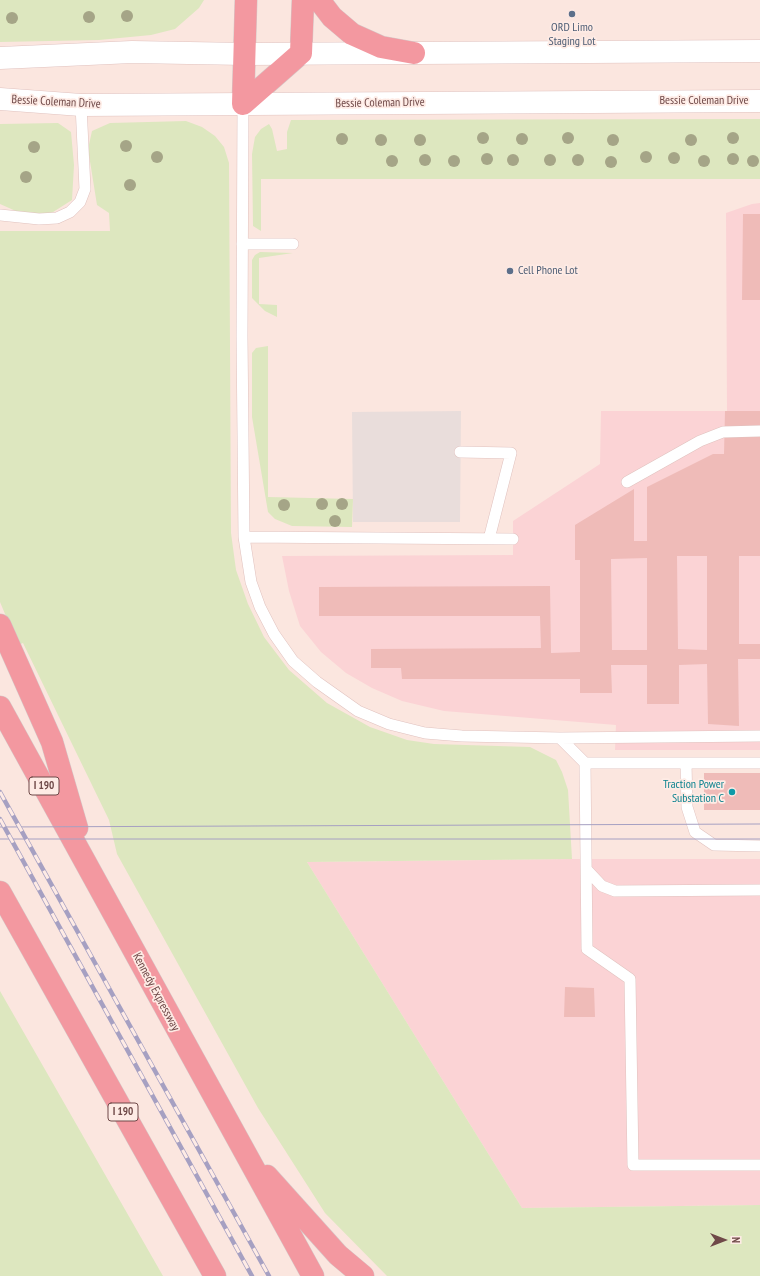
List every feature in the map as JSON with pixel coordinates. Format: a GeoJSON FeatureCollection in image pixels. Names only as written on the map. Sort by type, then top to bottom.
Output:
{"type":"FeatureCollection","features":[{"type":"Feature","properties":{"kind":"highway"},"geometry":{"type":"LineString","coordinates":[[243,104],[246,0]]}},
{"type":"Feature","properties":{"kind":"highway"},"geometry":{"type":"LineString","coordinates":[[243,104],[301,53],[303,0]]}},
{"type":"Feature","properties":{"kind":"highway"},"geometry":{"type":"LineString","coordinates":[[319,0],[332,17],[352,34],[381,47],[414,53]]}},
{"type":"Feature","properties":{"kind":"highway"},"geometry":{"type":"LineString","coordinates":[[0,624],[52,742],[88,866]]}},
{"type":"Feature","properties":{"kind":"highway","name":"Kennedy Expressway"},"geometry":{"type":"LineString","coordinates":[[0,707],[239,1145],[313,1276]]}},
{"type":"Feature","properties":{"kind":"highway","name":"I 190"},"geometry":{"type":"LineString","coordinates":[[0,892],[215,1276]]}},
{"type":"Feature","properties":{"kind":"highway"},"geometry":{"type":"LineString","coordinates":[[239,1145],[338,1255],[363,1276]]}},
{"type":"Feature","properties":{"kind":"street"},"geometry":{"type":"LineString","coordinates":[[0,58],[132,52],[245,54],[760,51]]}},
{"type":"Feature","properties":{"kind":"street","name":"Bessie Coleman Drive"},"geometry":{"type":"LineString","coordinates":[[0,99],[82,105],[760,101]]}},
{"type":"Feature","properties":{"kind":"lane"},"geometry":{"type":"LineString","coordinates":[[243,104],[242,244],[244,537],[251,582],[260,607],[274,634],[293,661],[317,682],[358,712],[389,724],[425,733],[462,736],[560,738],[760,736]]}},
{"type":"Feature","properties":{"kind":"lane"},"geometry":{"type":"LineString","coordinates":[[0,215],[39,219],[57,218],[70,212],[80,202],[84,189],[82,105]]}},
{"type":"Feature","properties":{"kind":"lane"},"geometry":{"type":"LineString","coordinates":[[242,244],[293,244]]}},
{"type":"Feature","properties":{"kind":"lane"},"geometry":{"type":"LineString","coordinates":[[627,482],[700,442],[723,432],[760,431]]}},
{"type":"Feature","properties":{"kind":"lane"},"geometry":{"type":"LineString","coordinates":[[460,452],[511,453],[489,539]]}},
{"type":"Feature","properties":{"kind":"lane"},"geometry":{"type":"LineString","coordinates":[[244,537],[513,539]]}},
{"type":"Feature","properties":{"kind":"lane"},"geometry":{"type":"LineString","coordinates":[[560,738],[585,763],[587,949],[630,979],[633,1165],[760,1165]]}},
{"type":"Feature","properties":{"kind":"lane"},"geometry":{"type":"LineString","coordinates":[[585,763],[760,763]]}},
{"type":"Feature","properties":{"kind":"lane"},"geometry":{"type":"LineString","coordinates":[[686,763],[687,807],[695,832],[714,846],[760,846]]}},
{"type":"Feature","properties":{"kind":"lane"},"geometry":{"type":"LineString","coordinates":[[587,870],[602,886],[615,891],[760,890]]}},
{"type":"Feature","properties":{"kind":"shaded area"},"geometry":{"type":"Polygon","coordinates":[[[760,203],[760,750],[615,750],[616,725],[444,711],[402,701],[372,688],[346,673],[321,652],[300,626],[289,591],[282,556],[513,555],[513,521],[600,464],[601,411],[727,411],[726,213],[752,204],[760,203]]]}},
{"type":"Feature","properties":{"kind":"shaded area"},"geometry":{"type":"Polygon","coordinates":[[[461,411],[460,522],[353,522],[352,412],[461,411]]]}},
{"type":"Feature","properties":{"kind":"shaded area"},"geometry":{"type":"Polygon","coordinates":[[[572,859],[760,859],[760,1205],[522,1208],[307,862],[572,859]]]}},
{"type":"Feature","properties":{"kind":"green space"},"geometry":{"type":"Polygon","coordinates":[[[0,0],[204,0],[199,8],[175,29],[151,35],[99,40],[0,42],[0,0]]]}},
{"type":"Feature","properties":{"kind":"green space"},"geometry":{"type":"Polygon","coordinates":[[[760,119],[760,179],[261,179],[261,231],[253,226],[252,154],[255,137],[261,129],[269,124],[272,129],[277,151],[287,149],[287,132],[291,120],[760,119]]]}},
{"type":"Feature","properties":{"kind":"green space"},"geometry":{"type":"Polygon","coordinates":[[[186,121],[202,127],[215,136],[224,147],[229,163],[231,533],[236,570],[248,604],[264,637],[289,670],[327,703],[370,727],[407,740],[434,744],[530,747],[556,760],[568,790],[572,859],[307,862],[522,1208],[760,1205],[760,1276],[387,1276],[325,1213],[258,1108],[117,854],[109,820],[23,643],[18,645],[0,602],[0,231],[110,231],[109,213],[97,205],[88,149],[92,131],[110,123],[186,121]]]}},
{"type":"Feature","properties":{"kind":"green space"},"geometry":{"type":"Polygon","coordinates":[[[58,123],[71,132],[74,165],[72,200],[50,214],[18,212],[0,204],[0,124],[58,123]]]}},
{"type":"Feature","properties":{"kind":"green space"},"geometry":{"type":"Polygon","coordinates":[[[260,252],[293,253],[259,258],[259,304],[277,305],[277,317],[265,311],[252,298],[252,260],[255,255],[260,252]]]}},
{"type":"Feature","properties":{"kind":"green space"},"geometry":{"type":"Polygon","coordinates":[[[268,346],[268,497],[353,499],[352,527],[292,526],[275,519],[268,512],[252,417],[252,353],[256,348],[268,346]]]}},
{"type":"Feature","properties":{"kind":"green space"},"geometry":{"type":"Polygon","coordinates":[[[0,991],[47,1073],[163,1276],[0,1276],[0,991]]]}},
{"type":"Feature","properties":{"kind":"building"},"geometry":{"type":"Polygon","coordinates":[[[743,214],[760,214],[760,300],[742,300],[743,214]]]}},
{"type":"Feature","properties":{"kind":"building"},"geometry":{"type":"Polygon","coordinates":[[[725,411],[760,411],[760,556],[739,556],[739,644],[760,644],[760,659],[738,659],[739,726],[708,724],[707,664],[679,665],[679,704],[647,704],[647,665],[611,665],[612,693],[580,693],[580,679],[402,679],[401,668],[371,668],[371,649],[541,648],[540,616],[319,616],[319,587],[550,586],[551,653],[580,652],[580,560],[575,560],[575,525],[634,489],[634,541],[647,541],[647,487],[713,454],[724,454],[725,411]],[[677,556],[678,649],[707,650],[707,556],[677,556]],[[647,558],[611,559],[612,650],[647,650],[647,558]]]}},
{"type":"Feature","properties":{"kind":"building","name":"Traction Power Substation C"},"geometry":{"type":"Polygon","coordinates":[[[704,773],[760,773],[760,810],[704,810],[704,773]]]}},
{"type":"Feature","properties":{"kind":"building"},"geometry":{"type":"Polygon","coordinates":[[[565,987],[594,988],[595,1017],[564,1017],[565,987]]]}},
{"type":"Feature","properties":{"kind":"tram line"},"geometry":{"type":"LineString","coordinates":[[0,827],[760,824]]}},
{"type":"Feature","properties":{"kind":"tram line"},"geometry":{"type":"LineString","coordinates":[[0,839],[760,839]]}},
{"type":"Feature","properties":{"kind":"railway"},"geometry":{"type":"LineString","coordinates":[[0,792],[269,1276]]}},
{"type":"Feature","properties":{"kind":"railway"},"geometry":{"type":"LineString","coordinates":[[0,819],[252,1276]]}},
{"type":"Feature","properties":{"kind":"place","name":"ORD Limo Staging Lot"},"geometry":{"type":"Point","coordinates":[572,14]}},
{"type":"Feature","properties":{"kind":"place","name":"Cell Phone Lot"},"geometry":{"type":"Point","coordinates":[510,271]}},
{"type":"Feature","properties":{"kind":"place","name":"Traction Power Substation C"},"geometry":{"type":"Point","coordinates":[732,792]}}]}
